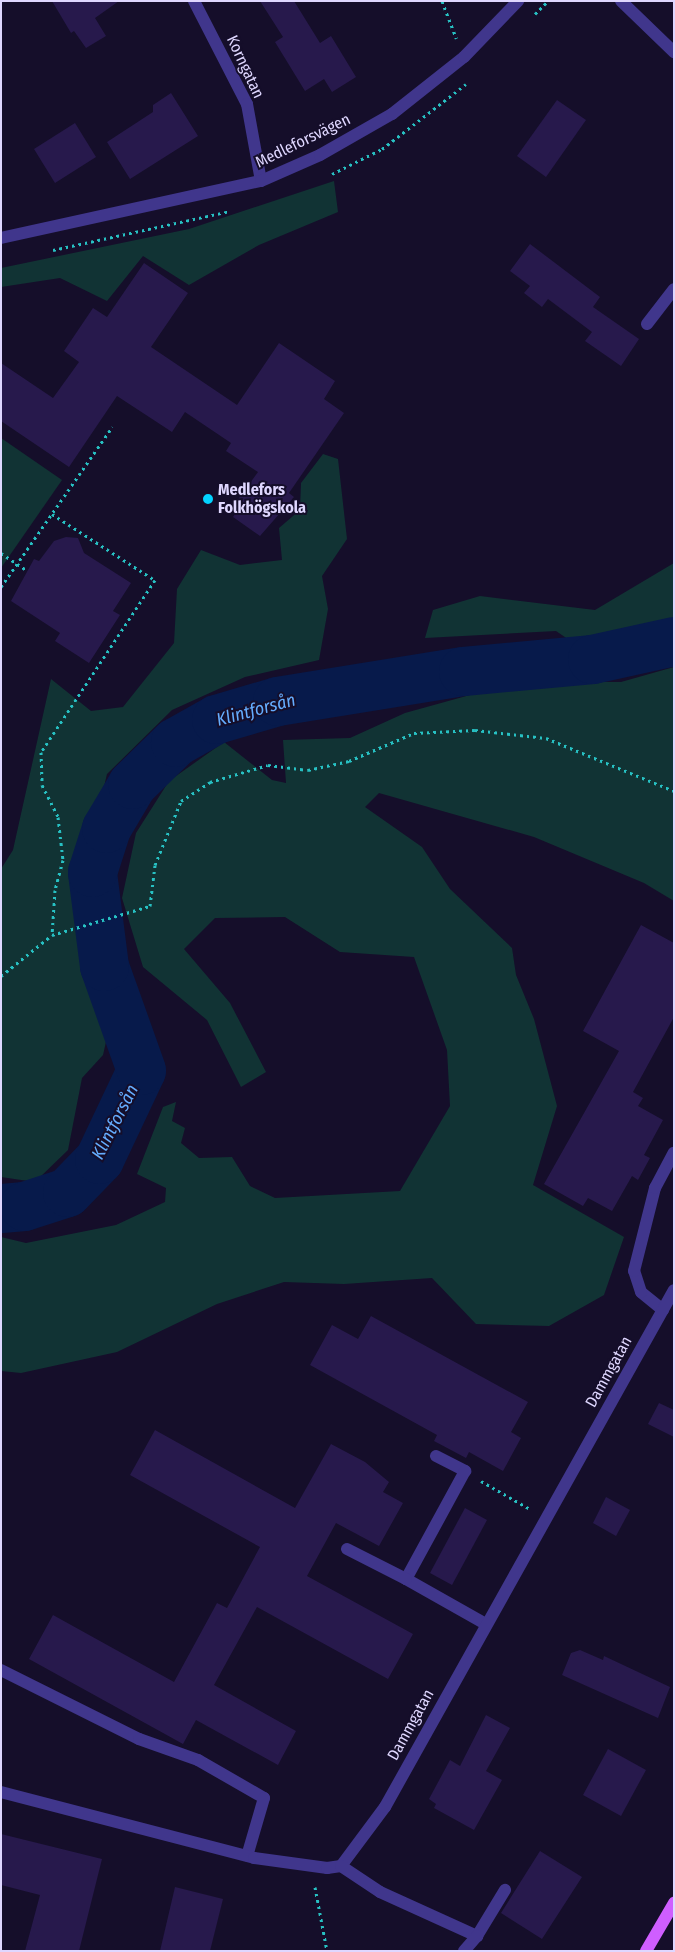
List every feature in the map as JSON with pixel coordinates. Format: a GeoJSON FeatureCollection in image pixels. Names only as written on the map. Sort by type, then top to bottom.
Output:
{"type":"FeatureCollection","features":[{"type":"Feature","properties":{"kind":"main road"},"geometry":{"type":"LineString","coordinates":[[646,1951],[674,1904]]}},
{"type":"Feature","properties":{"kind":"street","name":"Korngatan"},"geometry":{"type":"LineString","coordinates":[[194,1],[247,104],[261,181]]}},
{"type":"Feature","properties":{"kind":"street","name":"Medleforsvägen"},"geometry":{"type":"LineString","coordinates":[[1,238],[261,181],[392,114],[464,57],[518,1]]}},
{"type":"Feature","properties":{"kind":"street"},"geometry":{"type":"LineString","coordinates":[[621,1],[674,52]]}},
{"type":"Feature","properties":{"kind":"street"},"geometry":{"type":"LineString","coordinates":[[646,324],[674,289]]}},
{"type":"Feature","properties":{"kind":"street"},"geometry":{"type":"LineString","coordinates":[[663,1310],[641,1292],[634,1271],[655,1188],[674,1153]]}},
{"type":"Feature","properties":{"kind":"street","name":"Dammgatan"},"geometry":{"type":"LineString","coordinates":[[341,1866],[385,1807],[674,1290]]}},
{"type":"Feature","properties":{"kind":"street"},"geometry":{"type":"LineString","coordinates":[[406,1579],[465,1471],[436,1456]]}},
{"type":"Feature","properties":{"kind":"street"},"geometry":{"type":"LineString","coordinates":[[347,1549],[406,1579],[486,1624]]}},
{"type":"Feature","properties":{"kind":"street"},"geometry":{"type":"LineString","coordinates":[[1,1670],[138,1739],[198,1760],[264,1798],[247,1856]]}},
{"type":"Feature","properties":{"kind":"street"},"geometry":{"type":"LineString","coordinates":[[1,1792],[247,1856],[306,1866],[341,1866],[380,1892],[477,1936]]}},
{"type":"Feature","properties":{"kind":"street"},"geometry":{"type":"LineString","coordinates":[[464,1951],[477,1936],[504,1890]]}},
{"type":"Feature","properties":{"kind":"path"},"geometry":{"type":"LineString","coordinates":[[442,1],[464,57]]}},
{"type":"Feature","properties":{"kind":"path"},"geometry":{"type":"LineString","coordinates":[[1,586],[112,427]]}},
{"type":"Feature","properties":{"kind":"path"},"geometry":{"type":"LineString","coordinates":[[52,514],[155,580],[41,752],[42,785],[58,816],[63,860],[54,890],[52,935]]}},
{"type":"Feature","properties":{"kind":"path"},"geometry":{"type":"LineString","coordinates":[[1,554],[26,570]]}},
{"type":"Feature","properties":{"kind":"path"},"geometry":{"type":"LineString","coordinates":[[1,976],[52,935],[77,925],[150,906],[155,865],[182,801],[210,782],[268,765],[308,770],[349,761],[414,734],[475,730],[546,738],[674,791]]}},
{"type":"Feature","properties":{"kind":"path"},"geometry":{"type":"LineString","coordinates":[[465,1471],[546,1518]]}},
{"type":"Feature","properties":{"kind":"path"},"geometry":{"type":"LineString","coordinates":[[306,1866],[318,1893],[327,1951]]}},
{"type":"Feature","properties":{"kind":"green space"},"geometry":{"type":"Polygon","coordinates":[[[334,181],[338,212],[259,245],[189,285],[143,256],[107,301],[60,278],[1,287],[1,268],[189,229],[334,181]]]}},
{"type":"Feature","properties":{"kind":"green space"},"geometry":{"type":"Polygon","coordinates":[[[1,438],[62,480],[1,568],[1,438]]]}},
{"type":"Feature","properties":{"kind":"green space"},"geometry":{"type":"Polygon","coordinates":[[[323,454],[338,459],[347,539],[322,576],[328,609],[319,660],[245,677],[172,710],[107,774],[87,859],[75,868],[71,881],[78,903],[83,959],[110,1024],[103,1055],[82,1078],[68,1150],[35,1182],[1,1177],[1,869],[13,850],[51,679],[91,711],[123,707],[174,643],[177,589],[201,550],[240,565],[282,560],[279,528],[300,510],[301,483],[323,454]]]}},
{"type":"Feature","properties":{"kind":"green space"},"geometry":{"type":"Polygon","coordinates":[[[674,563],[674,622],[578,646],[556,631],[425,638],[433,610],[480,596],[595,610],[674,563]]]}},
{"type":"Feature","properties":{"kind":"green space"},"geometry":{"type":"Polygon","coordinates":[[[674,667],[674,901],[644,883],[534,837],[379,793],[365,807],[422,847],[450,889],[512,948],[516,975],[534,1019],[557,1106],[533,1185],[624,1237],[604,1295],[549,1326],[476,1324],[432,1278],[344,1284],[284,1282],[217,1304],[117,1352],[21,1373],[1,1371],[1,1237],[26,1243],[116,1225],[165,1202],[166,1188],[137,1174],[163,1107],[176,1102],[172,1121],[185,1128],[181,1143],[199,1158],[232,1157],[250,1186],[275,1198],[400,1191],[450,1106],[447,1050],[414,957],[340,952],[285,917],[215,918],[184,949],[230,1003],[266,1072],[241,1087],[207,1020],[143,967],[122,898],[136,833],[169,781],[224,742],[272,780],[286,783],[283,740],[350,738],[405,713],[488,690],[545,682],[621,682],[674,667]]]}},
{"type":"Feature","properties":{"kind":"building"},"geometry":{"type":"Polygon","coordinates":[[[52,1],[119,1],[95,18],[106,36],[86,48],[74,31],[71,33],[52,1]]]}},
{"type":"Feature","properties":{"kind":"building"},"geometry":{"type":"Polygon","coordinates":[[[260,1],[294,1],[320,43],[331,36],[356,77],[332,92],[324,79],[305,91],[275,42],[283,37],[260,1]]]}},
{"type":"Feature","properties":{"kind":"building"},"geometry":{"type":"Polygon","coordinates":[[[171,93],[198,136],[130,179],[107,142],[153,112],[153,105],[171,93]]]}},
{"type":"Feature","properties":{"kind":"building"},"geometry":{"type":"Polygon","coordinates":[[[557,100],[586,120],[546,177],[517,156],[557,100]]]}},
{"type":"Feature","properties":{"kind":"building"},"geometry":{"type":"Polygon","coordinates":[[[75,123],[96,157],[55,183],[34,149],[75,123]]]}},
{"type":"Feature","properties":{"kind":"building"},"geometry":{"type":"Polygon","coordinates":[[[530,244],[600,297],[593,307],[639,339],[621,366],[585,341],[592,332],[548,299],[542,307],[524,293],[530,286],[510,271],[530,244]]]}},
{"type":"Feature","properties":{"kind":"building"},"geometry":{"type":"Polygon","coordinates":[[[144,263],[188,293],[151,347],[237,405],[279,343],[335,381],[324,399],[344,413],[289,493],[294,497],[260,536],[233,517],[239,508],[234,505],[258,472],[226,451],[231,443],[185,412],[172,432],[117,396],[69,467],[1,421],[1,363],[53,398],[79,362],[64,351],[93,308],[107,317],[144,263]]]}},
{"type":"Feature","properties":{"kind":"building"},"geometry":{"type":"Polygon","coordinates":[[[66,537],[78,538],[84,553],[131,583],[113,611],[120,615],[89,663],[55,641],[60,633],[11,601],[34,559],[39,561],[54,541],[66,537]]]}},
{"type":"Feature","properties":{"kind":"building"},"geometry":{"type":"Polygon","coordinates":[[[641,925],[674,943],[674,1017],[633,1092],[643,1098],[638,1106],[663,1120],[644,1155],[650,1158],[638,1180],[632,1176],[612,1211],[588,1198],[583,1206],[544,1184],[619,1051],[583,1031],[641,925]]]}},
{"type":"Feature","properties":{"kind":"building"},"geometry":{"type":"Polygon","coordinates":[[[371,1316],[528,1402],[511,1432],[521,1438],[503,1471],[469,1452],[466,1458],[434,1441],[437,1435],[310,1365],[332,1325],[358,1339],[371,1316]]]}},
{"type":"Feature","properties":{"kind":"building"},"geometry":{"type":"Polygon","coordinates":[[[659,1403],[674,1410],[674,1437],[648,1424],[659,1403]]]}},
{"type":"Feature","properties":{"kind":"building"},"geometry":{"type":"Polygon","coordinates":[[[155,1430],[295,1508],[331,1444],[365,1462],[389,1482],[383,1492],[403,1503],[379,1546],[336,1523],[307,1576],[413,1634],[388,1679],[257,1607],[214,1685],[296,1731],[278,1765],[196,1720],[183,1744],[29,1659],[53,1615],[174,1682],[217,1603],[227,1608],[260,1547],[130,1475],[155,1430]]]}},
{"type":"Feature","properties":{"kind":"building"},"geometry":{"type":"Polygon","coordinates":[[[606,1497],[630,1510],[616,1536],[593,1523],[606,1497]]]}},
{"type":"Feature","properties":{"kind":"building"},"geometry":{"type":"Polygon","coordinates":[[[465,1508],[487,1520],[452,1585],[430,1573],[465,1508]]]}},
{"type":"Feature","properties":{"kind":"building"},"geometry":{"type":"Polygon","coordinates":[[[580,1650],[603,1660],[604,1656],[670,1687],[658,1718],[562,1675],[571,1653],[580,1650]]]}},
{"type":"Feature","properties":{"kind":"building"},"geometry":{"type":"Polygon","coordinates":[[[486,1715],[510,1728],[486,1771],[502,1780],[474,1830],[434,1808],[436,1804],[429,1799],[450,1760],[460,1766],[486,1715]]]}},
{"type":"Feature","properties":{"kind":"building"},"geometry":{"type":"Polygon","coordinates":[[[608,1749],[646,1770],[621,1816],[583,1795],[608,1749]]]}},
{"type":"Feature","properties":{"kind":"building"},"geometry":{"type":"Polygon","coordinates":[[[1,1834],[102,1859],[79,1951],[25,1951],[40,1895],[1,1885],[1,1834]]]}},
{"type":"Feature","properties":{"kind":"building"},"geometry":{"type":"Polygon","coordinates":[[[540,1851],[582,1877],[542,1939],[501,1913],[540,1851]]]}},
{"type":"Feature","properties":{"kind":"building"},"geometry":{"type":"Polygon","coordinates":[[[175,1887],[223,1899],[210,1951],[160,1951],[175,1887]]]}},
{"type":"Feature","properties":{"kind":"waterway","name":"Klintforsån"},"geometry":{"type":"LineString","coordinates":[[1,1208],[24,1206],[67,1192],[99,1159],[141,1070],[104,966],[92,872],[106,828],[132,784],[175,742],[216,719],[277,701],[463,671],[592,659],[674,641]]}},
{"type":"Feature","properties":{"kind":"place","name":"Medlefors Folkhögskola"},"geometry":{"type":"Point","coordinates":[208,499]}}]}
